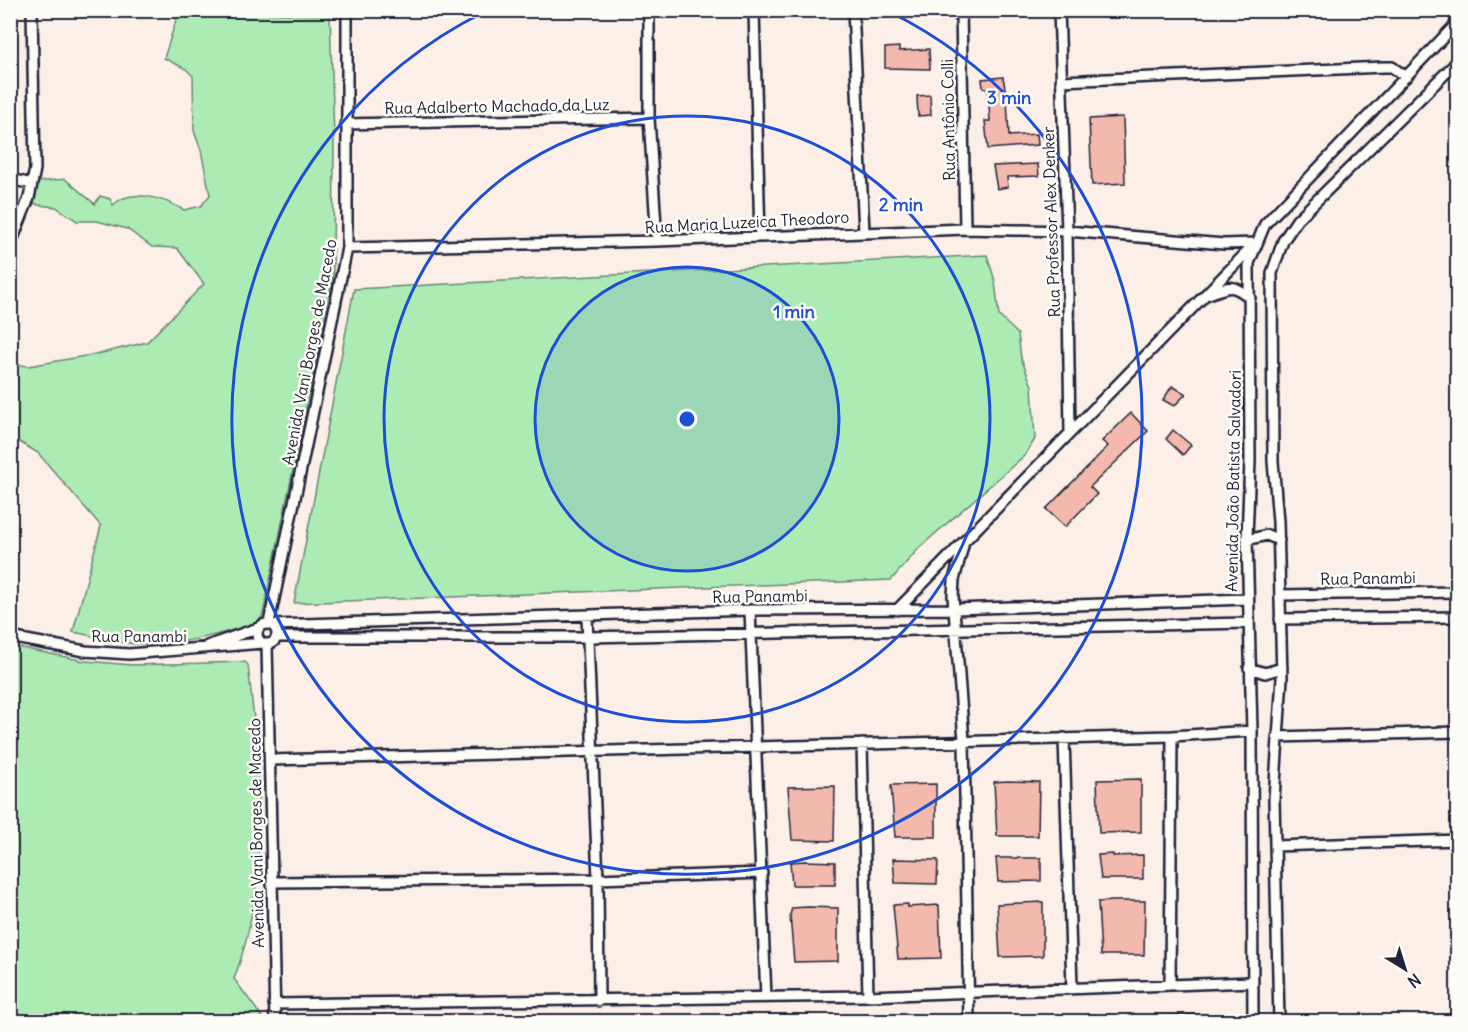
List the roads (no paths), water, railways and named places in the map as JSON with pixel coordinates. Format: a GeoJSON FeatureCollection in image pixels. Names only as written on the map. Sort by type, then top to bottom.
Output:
{"type":"FeatureCollection","features":[{"type":"Feature","properties":{"kind":"street"},"geometry":{"type":"LineString","coordinates":[[10,246],[32,184],[34,169],[32,10]]}},
{"type":"Feature","properties":{"kind":"street","name":"Avenida Vani Borges de Macedo"},"geometry":{"type":"LineString","coordinates":[[271,624],[347,248],[346,10]]}},
{"type":"Feature","properties":{"kind":"street"},"geometry":{"type":"LineString","coordinates":[[649,10],[649,118],[657,241]]}},
{"type":"Feature","properties":{"kind":"street"},"geometry":{"type":"LineString","coordinates":[[754,10],[760,237]]}},
{"type":"Feature","properties":{"kind":"street"},"geometry":{"type":"LineString","coordinates":[[853,10],[864,231]]}},
{"type":"Feature","properties":{"kind":"street","name":"Rua Antônio Colli"},"geometry":{"type":"LineString","coordinates":[[961,10],[965,229]]}},
{"type":"Feature","properties":{"kind":"street","name":"Rua Professor Alex Denker"},"geometry":{"type":"LineString","coordinates":[[1059,10],[1067,231],[1070,432]]}},
{"type":"Feature","properties":{"kind":"street","name":"Avenida João Batista Salvadori"},"geometry":{"type":"LineString","coordinates":[[1253,1022],[1252,731],[1247,598],[1249,263],[1265,224],[1458,22]]}},
{"type":"Feature","properties":{"kind":"street"},"geometry":{"type":"LineString","coordinates":[[1279,1022],[1275,846],[1277,737],[1282,668],[1279,540],[1273,449],[1272,273],[1283,240],[1297,220],[1386,129],[1458,61]]}},
{"type":"Feature","properties":{"kind":"street"},"geometry":{"type":"LineString","coordinates":[[1061,81],[1384,67],[1392,67],[1406,77]]}},
{"type":"Feature","properties":{"kind":"street","name":"Rua Adalberto Machado da Luz"},"geometry":{"type":"LineString","coordinates":[[345,124],[649,118]]}},
{"type":"Feature","properties":{"kind":"street"},"geometry":{"type":"LineString","coordinates":[[10,179],[32,184]]}},
{"type":"Feature","properties":{"kind":"street","name":"Rua Maria Luzeica Theodoro"},"geometry":{"type":"LineString","coordinates":[[347,248],[657,241],[864,231],[965,229],[1067,231],[1224,244],[1256,243]]}},
{"type":"Feature","properties":{"kind":"street"},"geometry":{"type":"LineString","coordinates":[[897,610],[1256,243]]}},
{"type":"Feature","properties":{"kind":"street"},"geometry":{"type":"LineString","coordinates":[[1204,296],[1226,287],[1238,287],[1250,298]]}},
{"type":"Feature","properties":{"kind":"street"},"geometry":{"type":"LineString","coordinates":[[1247,540],[1267,535],[1279,540]]}},
{"type":"Feature","properties":{"kind":"street"},"geometry":{"type":"LineString","coordinates":[[964,542],[954,580],[964,741],[969,1022]]}},
{"type":"Feature","properties":{"kind":"street","name":"Rua Panambi"},"geometry":{"type":"LineString","coordinates":[[1280,595],[1458,592]]}},
{"type":"Feature","properties":{"kind":"street","name":"Rua Panambi"},"geometry":{"type":"LineString","coordinates":[[271,624],[587,617],[750,610],[955,609],[1247,598]]}},
{"type":"Feature","properties":{"kind":"street"},"geometry":{"type":"LineString","coordinates":[[750,610],[766,997]]}},
{"type":"Feature","properties":{"kind":"street"},"geometry":{"type":"LineString","coordinates":[[587,617],[598,879],[599,1000]]}},
{"type":"Feature","properties":{"kind":"street"},"geometry":{"type":"LineString","coordinates":[[1280,619],[1458,617]]}},
{"type":"Feature","properties":{"kind":"street"},"geometry":{"type":"LineString","coordinates":[[277,638],[277,631],[271,624],[258,628],[258,638],[265,644],[277,638],[588,637],[1248,623]]}},
{"type":"Feature","properties":{"kind":"street","name":"Rua Panambi"},"geometry":{"type":"LineString","coordinates":[[198,650],[258,628]]}},
{"type":"Feature","properties":{"kind":"street","name":"Rua Panambi"},"geometry":{"type":"LineString","coordinates":[[10,637],[84,651],[129,654],[265,644]]}},
{"type":"Feature","properties":{"kind":"street","name":"Avenida Vani Borges de Macedo"},"geometry":{"type":"LineString","coordinates":[[265,644],[270,760],[275,1022]]}},
{"type":"Feature","properties":{"kind":"street"},"geometry":{"type":"LineString","coordinates":[[1249,668],[1265,673],[1282,668]]}},
{"type":"Feature","properties":{"kind":"street"},"geometry":{"type":"LineString","coordinates":[[270,760],[1172,736],[1252,731]]}},
{"type":"Feature","properties":{"kind":"street"},"geometry":{"type":"LineString","coordinates":[[1277,737],[1458,732]]}},
{"type":"Feature","properties":{"kind":"street"},"geometry":{"type":"LineString","coordinates":[[1170,985],[1172,736]]}},
{"type":"Feature","properties":{"kind":"street"},"geometry":{"type":"LineString","coordinates":[[1064,738],[1072,987]]}},
{"type":"Feature","properties":{"kind":"street"},"geometry":{"type":"LineString","coordinates":[[862,744],[868,996]]}},
{"type":"Feature","properties":{"kind":"street"},"geometry":{"type":"LineString","coordinates":[[1275,846],[1458,840]]}},
{"type":"Feature","properties":{"kind":"street"},"geometry":{"type":"LineString","coordinates":[[272,882],[598,879],[762,873]]}},
{"type":"Feature","properties":{"kind":"street"},"geometry":{"type":"LineString","coordinates":[[274,1004],[868,996],[1253,982]]}},
{"type":"Feature","properties":{"kind":"lane"},"geometry":{"type":"LineString","coordinates":[[1074,1022],[1208,1018],[1215,1022]]}}]}
